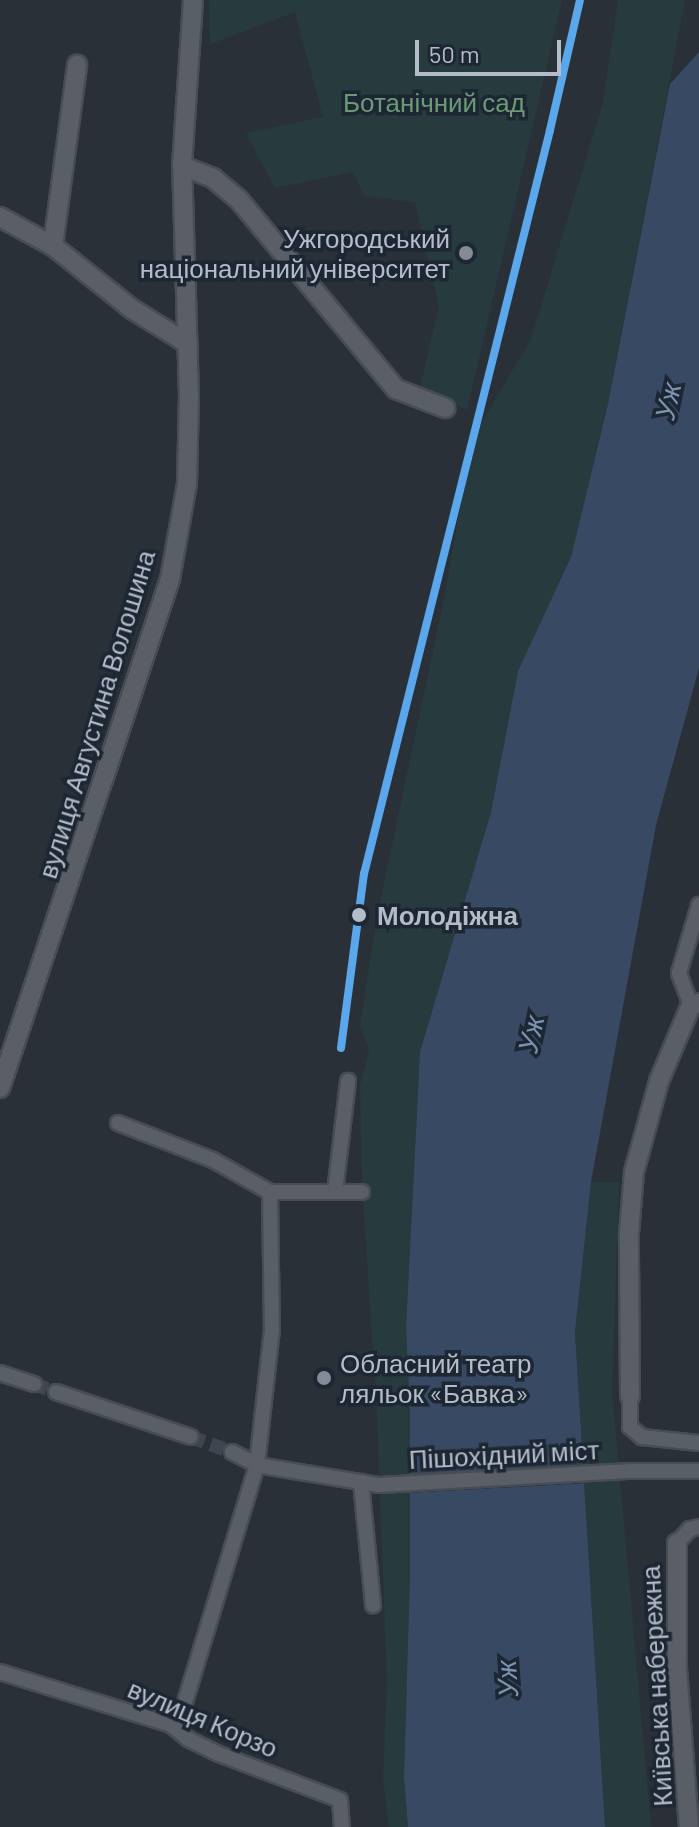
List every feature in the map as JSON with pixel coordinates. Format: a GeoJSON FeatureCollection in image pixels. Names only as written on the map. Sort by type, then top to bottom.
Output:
{"type":"FeatureCollection","features":[{"type":"Feature","properties":{"kind":"street","name":"вулиця Августина Волошина"},"geometry":{"type":"LineString","coordinates":[[0,1088],[170,579],[187,484],[188,344],[182,166],[193,0]]}},
{"type":"Feature","properties":{"kind":"street"},"geometry":{"type":"LineString","coordinates":[[53,246],[77,65]]}},
{"type":"Feature","properties":{"kind":"street"},"geometry":{"type":"LineString","coordinates":[[182,166],[213,178],[239,200],[396,389],[445,408]]}},
{"type":"Feature","properties":{"kind":"street"},"geometry":{"type":"LineString","coordinates":[[0,217],[53,246],[132,309],[188,344]]}},
{"type":"Feature","properties":{"kind":"street"},"geometry":{"type":"LineString","coordinates":[[699,905],[679,973],[695,1004],[659,1081],[634,1172],[629,1233],[630,1427],[642,1437],[699,1443]]}},
{"type":"Feature","properties":{"kind":"street"},"geometry":{"type":"LineString","coordinates":[[335,1192],[348,1081]]}},
{"type":"Feature","properties":{"kind":"street"},"geometry":{"type":"LineString","coordinates":[[118,1123],[213,1160],[270,1192],[362,1192]]}},
{"type":"Feature","properties":{"kind":"street"},"geometry":{"type":"LineString","coordinates":[[171,1725],[182,1712],[257,1465],[272,1329],[270,1192]]}},
{"type":"Feature","properties":{"kind":"street"},"geometry":{"type":"LineString","coordinates":[[0,1373],[34,1384]]}},
{"type":"Feature","properties":{"kind":"street"},"geometry":{"type":"LineString","coordinates":[[56,1392],[191,1437]]}},
{"type":"Feature","properties":{"kind":"street","name":"Пішохідний міст"},"geometry":{"type":"LineString","coordinates":[[232,1452],[257,1465],[379,1485],[632,1471],[699,1471]]}},
{"type":"Feature","properties":{"kind":"street"},"geometry":{"type":"LineString","coordinates":[[361,1482],[373,1605]]}},
{"type":"Feature","properties":{"kind":"street"},"geometry":{"type":"LineString","coordinates":[[677,1543],[690,1529],[699,1527]]}},
{"type":"Feature","properties":{"kind":"street","name":"Київська набережна"},"geometry":{"type":"LineString","coordinates":[[677,1543],[676,1654],[689,1827]]}},
{"type":"Feature","properties":{"kind":"street","name":"вулиця Корзо"},"geometry":{"type":"LineString","coordinates":[[0,1672],[171,1725],[219,1754],[340,1800],[342,1827]]}},
{"type":"Feature","properties":{"kind":"green space","name":"Ботанічний сад"},"geometry":{"type":"Polygon","coordinates":[[[209,0],[562,0],[467,410],[420,388],[439,305],[415,202],[364,196],[353,172],[275,188],[246,133],[323,117],[295,12],[210,44],[209,0]]]}},
{"type":"Feature","properties":{"kind":"green space"},"geometry":{"type":"Polygon","coordinates":[[[618,0],[685,0],[608,404],[571,557],[518,671],[491,812],[420,1052],[406,1327],[410,1412],[410,1573],[404,1777],[408,1827],[389,1827],[383,1778],[387,1683],[377,1414],[362,1182],[360,1086],[369,1050],[360,1025],[378,911],[444,599],[472,439],[531,339],[603,103],[618,0]]]}},
{"type":"Feature","properties":{"kind":"green space"},"geometry":{"type":"Polygon","coordinates":[[[591,1182],[619,1182],[612,1390],[651,1827],[605,1827],[575,1332],[591,1182]]]}},
{"type":"Feature","properties":{"kind":"water","name":"Уж"},"geometry":{"type":"Polygon","coordinates":[[[699,52],[699,668],[656,825],[591,1182],[575,1332],[605,1827],[408,1827],[404,1777],[410,1573],[410,1412],[406,1327],[420,1052],[491,812],[518,671],[571,557],[608,404],[670,84],[699,52]]]}},
{"type":"Feature","properties":{"kind":"pier"},"geometry":{"type":"Polygon","coordinates":[[[587,1464],[588,1483],[406,1493],[406,1475],[587,1464]]]}},
{"type":"Feature","properties":{"kind":"tunnel"},"geometry":{"type":"LineString","coordinates":[[34,1384],[56,1392]]}},
{"type":"Feature","properties":{"kind":"tunnel"},"geometry":{"type":"LineString","coordinates":[[191,1437],[232,1452]]}},
{"type":"Feature","properties":{"kind":"transit line"},"geometry":{"type":"LineString","coordinates":[[341,1048],[364,874],[580,0]]}},
{"type":"Feature","properties":{"kind":"place","name":"Ужгородський національний університет"},"geometry":{"type":"Point","coordinates":[466,253]}},
{"type":"Feature","properties":{"kind":"place","name":"Молодіжна"},"geometry":{"type":"Point","coordinates":[359,915]}},
{"type":"Feature","properties":{"kind":"place","name":"Обласний театр ляльок «Бавка»"},"geometry":{"type":"Point","coordinates":[324,1378]}}]}
